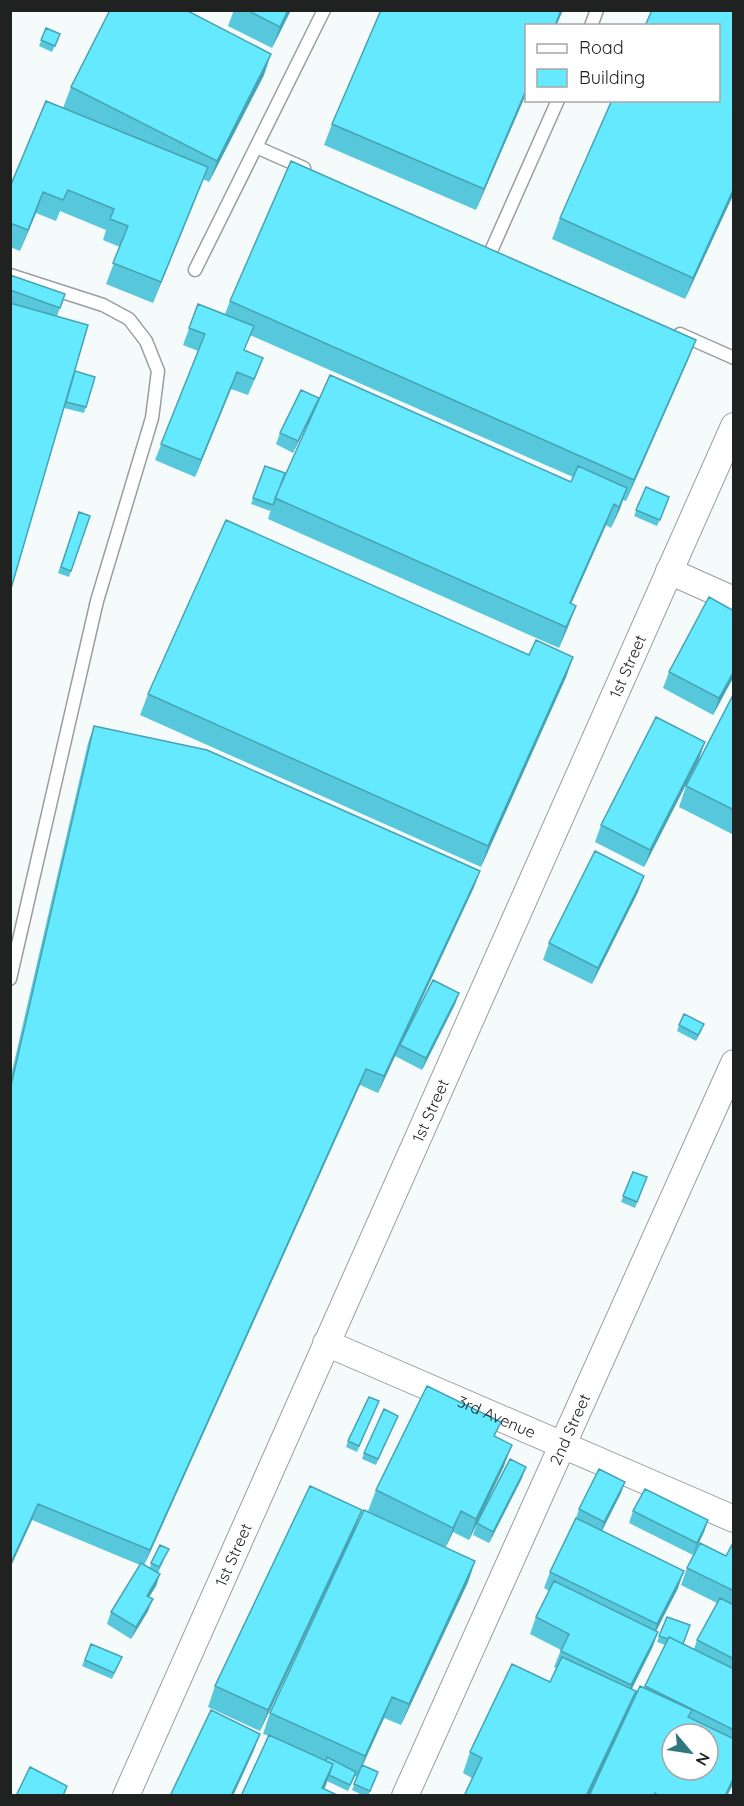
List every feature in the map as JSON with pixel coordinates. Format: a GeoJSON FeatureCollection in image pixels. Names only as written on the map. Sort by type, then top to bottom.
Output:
{"type":"FeatureCollection","features":[{"type":"Feature","properties":{"kind":"street","name":"1st Street"},"geometry":{"type":"LineString","coordinates":[[126,1796],[734,426]]}},
{"type":"Feature","properties":{"kind":"street"},"geometry":{"type":"LineString","coordinates":[[669,571],[734,600]]}},
{"type":"Feature","properties":{"kind":"street","name":"2nd Street"},"geometry":{"type":"LineString","coordinates":[[405,1796],[734,1063]]}},
{"type":"Feature","properties":{"kind":"street","name":"3rd Avenue"},"geometry":{"type":"LineString","coordinates":[[326,1343],[734,1519]]}},
{"type":"Feature","properties":{"kind":"lane"},"geometry":{"type":"LineString","coordinates":[[195,270],[324,10]]}},
{"type":"Feature","properties":{"kind":"lane"},"geometry":{"type":"LineString","coordinates":[[491,251],[557,102]]}},
{"type":"Feature","properties":{"kind":"lane"},"geometry":{"type":"LineString","coordinates":[[256,147],[320,176]]}},
{"type":"Feature","properties":{"kind":"lane"},"geometry":{"type":"LineString","coordinates":[[10,274],[103,304],[129,319],[146,341],[158,371],[152,418],[97,601],[10,979]]}},
{"type":"Feature","properties":{"kind":"lane"},"geometry":{"type":"LineString","coordinates":[[670,330],[734,358]]}},
{"type":"Feature","properties":{"kind":"building"},"geometry":{"type":"Polygon","coordinates":[[[110,10],[186,10],[271,54],[217,161],[71,87],[110,10]]]}},
{"type":"Feature","properties":{"kind":"building"},"geometry":{"type":"Polygon","coordinates":[[[247,10],[288,10],[280,27],[247,10]]]}},
{"type":"Feature","properties":{"kind":"building"},"geometry":{"type":"Polygon","coordinates":[[[381,10],[561,10],[556,24],[525,24],[525,92],[484,189],[332,124],[381,10]]]}},
{"type":"Feature","properties":{"kind":"building"},"geometry":{"type":"Polygon","coordinates":[[[652,10],[734,10],[734,188],[693,278],[560,218],[611,102],[720,102],[720,24],[646,24],[652,10]]]}},
{"type":"Feature","properties":{"kind":"building"},"geometry":{"type":"Polygon","coordinates":[[[46,28],[60,34],[55,46],[41,40],[46,28]]]}},
{"type":"Feature","properties":{"kind":"building"},"geometry":{"type":"Polygon","coordinates":[[[46,101],[208,167],[161,282],[113,263],[128,226],[110,219],[114,209],[68,190],[63,200],[43,192],[28,230],[10,223],[10,187],[46,101]]]}},
{"type":"Feature","properties":{"kind":"building"},"geometry":{"type":"Polygon","coordinates":[[[291,161],[696,340],[634,480],[230,301],[291,161]]]}},
{"type":"Feature","properties":{"kind":"building"},"geometry":{"type":"Polygon","coordinates":[[[10,275],[65,294],[60,308],[10,290],[10,275]]]}},
{"type":"Feature","properties":{"kind":"building"},"geometry":{"type":"Polygon","coordinates":[[[10,303],[88,325],[10,592],[10,303]]]}},
{"type":"Feature","properties":{"kind":"building"},"geometry":{"type":"Polygon","coordinates":[[[198,304],[254,326],[244,350],[263,358],[254,379],[237,372],[201,460],[161,444],[205,334],[189,328],[198,304]]]}},
{"type":"Feature","properties":{"kind":"building"},"geometry":{"type":"Polygon","coordinates":[[[75,371],[95,377],[86,407],[66,402],[75,371]]]}},
{"type":"Feature","properties":{"kind":"building"},"geometry":{"type":"Polygon","coordinates":[[[330,375],[571,482],[578,466],[627,488],[619,507],[614,504],[570,603],[576,606],[566,627],[275,498],[330,375]]]}},
{"type":"Feature","properties":{"kind":"building"},"geometry":{"type":"Polygon","coordinates":[[[301,390],[319,398],[298,441],[280,433],[301,390]]]}},
{"type":"Feature","properties":{"kind":"building"},"geometry":{"type":"Polygon","coordinates":[[[265,466],[285,473],[273,505],[253,498],[265,466]]]}},
{"type":"Feature","properties":{"kind":"building"},"geometry":{"type":"Polygon","coordinates":[[[646,487],[669,497],[660,520],[636,510],[646,487]]]}},
{"type":"Feature","properties":{"kind":"building"},"geometry":{"type":"Polygon","coordinates":[[[79,512],[90,516],[71,571],[61,567],[79,512]]]}},
{"type":"Feature","properties":{"kind":"building"},"geometry":{"type":"Polygon","coordinates":[[[226,520],[529,655],[536,640],[573,657],[488,846],[148,694],[226,520]]]}},
{"type":"Feature","properties":{"kind":"building"},"geometry":{"type":"Polygon","coordinates":[[[709,597],[734,611],[734,671],[719,698],[669,672],[709,597]]]}},
{"type":"Feature","properties":{"kind":"building"},"geometry":{"type":"Polygon","coordinates":[[[734,693],[734,810],[686,786],[734,693]]]}},
{"type":"Feature","properties":{"kind":"building"},"geometry":{"type":"Polygon","coordinates":[[[656,717],[705,742],[650,850],[601,825],[656,717]]]}},
{"type":"Feature","properties":{"kind":"building"},"geometry":{"type":"Polygon","coordinates":[[[94,726],[207,750],[480,871],[384,1076],[366,1069],[150,1550],[38,1504],[10,1565],[10,1090],[94,726]]]}},
{"type":"Feature","properties":{"kind":"building"},"geometry":{"type":"Polygon","coordinates":[[[595,851],[644,876],[598,968],[549,943],[595,851]]]}},
{"type":"Feature","properties":{"kind":"building"},"geometry":{"type":"Polygon","coordinates":[[[433,980],[459,993],[426,1058],[400,1045],[433,980]]]}},
{"type":"Feature","properties":{"kind":"building"},"geometry":{"type":"Polygon","coordinates":[[[684,1014],[704,1024],[698,1035],[679,1025],[684,1014]]]}},
{"type":"Feature","properties":{"kind":"building"},"geometry":{"type":"Polygon","coordinates":[[[633,1172],[647,1177],[637,1202],[623,1196],[633,1172]]]}},
{"type":"Feature","properties":{"kind":"building"},"geometry":{"type":"Polygon","coordinates":[[[427,1386],[501,1422],[494,1436],[512,1445],[476,1519],[461,1511],[453,1528],[376,1490],[427,1386]]]}},
{"type":"Feature","properties":{"kind":"building"},"geometry":{"type":"Polygon","coordinates":[[[369,1397],[379,1401],[359,1446],[348,1441],[369,1397]]]}},
{"type":"Feature","properties":{"kind":"building"},"geometry":{"type":"Polygon","coordinates":[[[384,1409],[398,1416],[378,1459],[364,1453],[384,1409]]]}},
{"type":"Feature","properties":{"kind":"building"},"geometry":{"type":"Polygon","coordinates":[[[510,1459],[526,1467],[493,1532],[477,1523],[510,1459]]]}},
{"type":"Feature","properties":{"kind":"building"},"geometry":{"type":"Polygon","coordinates":[[[599,1469],[625,1482],[604,1522],[579,1509],[599,1469]]]}},
{"type":"Feature","properties":{"kind":"building"},"geometry":{"type":"Polygon","coordinates":[[[310,1486],[362,1510],[268,1710],[215,1686],[310,1486]]]}},
{"type":"Feature","properties":{"kind":"building"},"geometry":{"type":"Polygon","coordinates":[[[645,1489],[708,1520],[697,1543],[633,1511],[645,1489]]]}},
{"type":"Feature","properties":{"kind":"building"},"geometry":{"type":"Polygon","coordinates":[[[364,1510],[475,1561],[409,1704],[392,1697],[365,1756],[270,1713],[364,1510]]]}},
{"type":"Feature","properties":{"kind":"building"},"geometry":{"type":"Polygon","coordinates":[[[576,1518],[684,1571],[657,1624],[550,1572],[576,1518]]]}},
{"type":"Feature","properties":{"kind":"building"},"geometry":{"type":"Polygon","coordinates":[[[734,1541],[734,1591],[687,1568],[700,1543],[726,1556],[734,1541]]]}},
{"type":"Feature","properties":{"kind":"building"},"geometry":{"type":"Polygon","coordinates":[[[160,1545],[169,1549],[159,1567],[151,1563],[160,1545]]]}},
{"type":"Feature","properties":{"kind":"building"},"geometry":{"type":"Polygon","coordinates":[[[141,1563],[160,1574],[147,1596],[153,1599],[136,1627],[111,1612],[141,1563]]]}},
{"type":"Feature","properties":{"kind":"building"},"geometry":{"type":"Polygon","coordinates":[[[554,1581],[658,1632],[631,1685],[561,1651],[569,1634],[536,1617],[554,1581]]]}},
{"type":"Feature","properties":{"kind":"building"},"geometry":{"type":"Polygon","coordinates":[[[720,1598],[734,1605],[734,1659],[697,1640],[720,1598]]]}},
{"type":"Feature","properties":{"kind":"building"},"geometry":{"type":"Polygon","coordinates":[[[667,1617],[690,1625],[683,1644],[669,1637],[668,1639],[659,1636],[667,1617]]]}},
{"type":"Feature","properties":{"kind":"building"},"geometry":{"type":"Polygon","coordinates":[[[669,1637],[734,1669],[734,1730],[720,1722],[645,1686],[669,1637]]]}},
{"type":"Feature","properties":{"kind":"building"},"geometry":{"type":"Polygon","coordinates":[[[91,1644],[122,1657],[114,1673],[85,1660],[91,1644]]]}},
{"type":"Feature","properties":{"kind":"building"},"geometry":{"type":"Polygon","coordinates":[[[562,1657],[636,1691],[586,1796],[464,1796],[482,1758],[470,1752],[512,1664],[550,1682],[562,1657]]]}},
{"type":"Feature","properties":{"kind":"building"},"geometry":{"type":"Polygon","coordinates":[[[640,1686],[692,1710],[688,1717],[698,1722],[660,1722],[660,1782],[720,1782],[720,1732],[734,1739],[734,1777],[725,1796],[660,1796],[655,1793],[654,1796],[589,1796],[640,1686]]]}},
{"type":"Feature","properties":{"kind":"building"},"geometry":{"type":"Polygon","coordinates":[[[211,1710],[260,1734],[231,1796],[170,1796],[211,1710]]]}},
{"type":"Feature","properties":{"kind":"building"},"geometry":{"type":"Polygon","coordinates":[[[269,1735],[333,1764],[322,1788],[339,1796],[241,1796],[269,1735]]]}},
{"type":"Feature","properties":{"kind":"building"},"geometry":{"type":"Polygon","coordinates":[[[327,1757],[356,1772],[350,1785],[329,1775],[333,1764],[326,1761],[327,1757]]]}},
{"type":"Feature","properties":{"kind":"building"},"geometry":{"type":"Polygon","coordinates":[[[362,1765],[378,1772],[370,1791],[354,1784],[362,1765]]]}},
{"type":"Feature","properties":{"kind":"building"},"geometry":{"type":"Polygon","coordinates":[[[30,1767],[67,1786],[63,1796],[16,1796],[30,1767]]]}}]}
